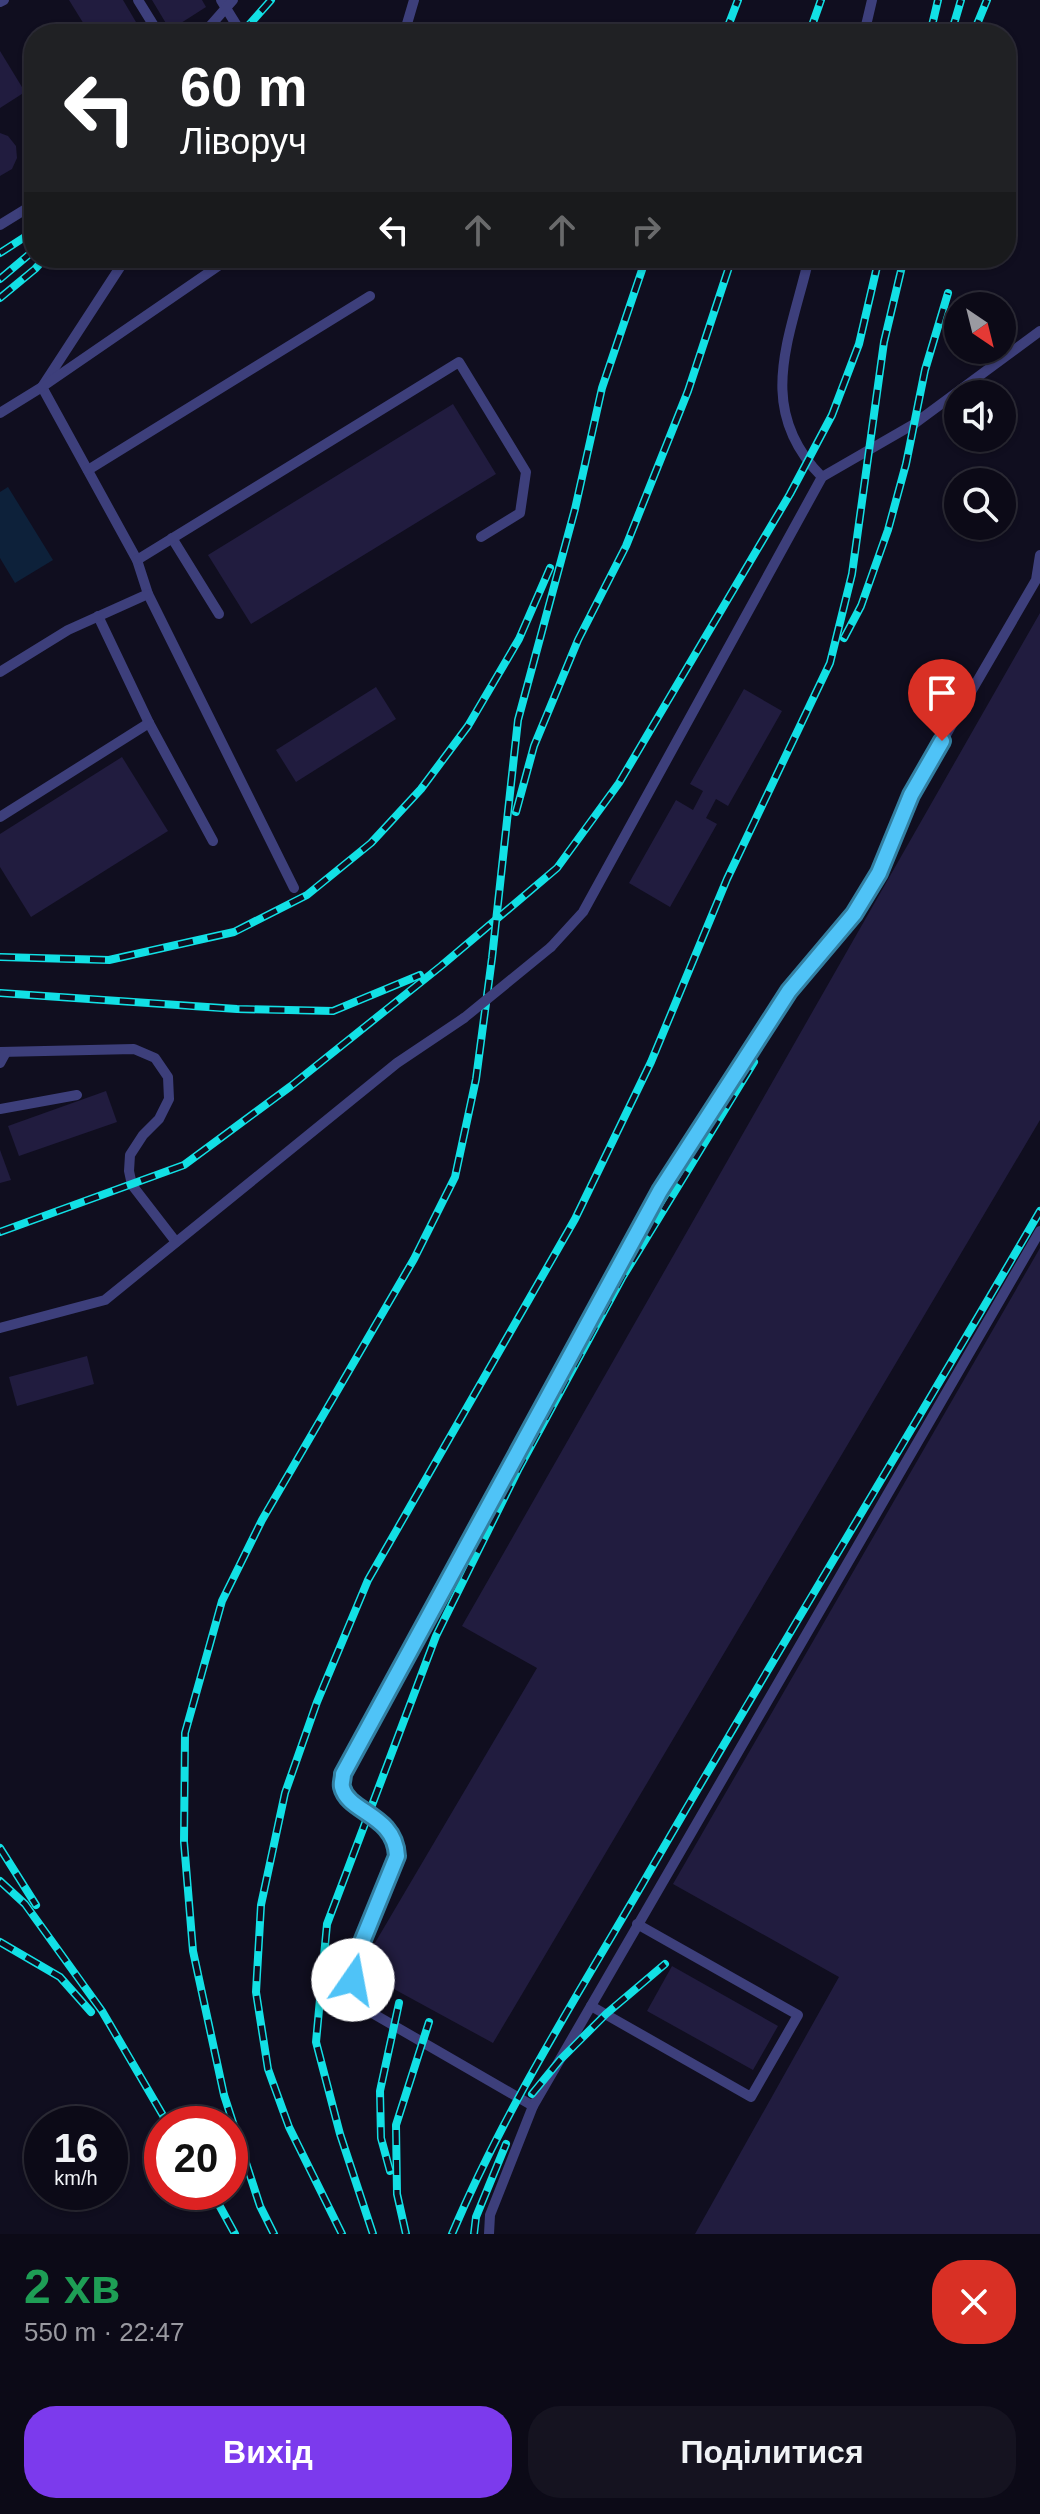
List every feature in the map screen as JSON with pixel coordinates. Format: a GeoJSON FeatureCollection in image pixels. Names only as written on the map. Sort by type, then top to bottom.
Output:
{"type":"FeatureCollection","features":[{"type":"Feature","properties":{"kind":"lane"},"geometry":{"type":"LineString","coordinates":[[138,0],[153,24]]}},
{"type":"Feature","properties":{"kind":"lane"},"geometry":{"type":"LineString","coordinates":[[407,24],[414,0]]}},
{"type":"Feature","properties":{"kind":"lane"},"geometry":{"type":"LineString","coordinates":[[866,24],[872,0]]}},
{"type":"Feature","properties":{"kind":"lane"},"geometry":{"type":"LineString","coordinates":[[210,24],[226,3],[237,24]]}},
{"type":"Feature","properties":{"kind":"lane"},"geometry":{"type":"LineString","coordinates":[[0,225],[24,210]]}},
{"type":"Feature","properties":{"kind":"lane"},"geometry":{"type":"LineString","coordinates":[[42,387],[119,268]]}},
{"type":"Feature","properties":{"kind":"lane"},"geometry":{"type":"LineString","coordinates":[[0,413],[215,268]]}},
{"type":"Feature","properties":{"kind":"lane"},"geometry":{"type":"LineString","coordinates":[[807,268],[783,366],[781,400],[790,433],[807,462],[822,477]]}},
{"type":"Feature","properties":{"kind":"lane"},"geometry":{"type":"LineString","coordinates":[[88,470],[370,296]]}},
{"type":"Feature","properties":{"kind":"lane"},"geometry":{"type":"LineString","coordinates":[[0,1328],[105,1300],[397,1063],[464,1018],[551,947],[583,912],[822,477],[914,424],[1040,331]]}},
{"type":"Feature","properties":{"kind":"lane"},"geometry":{"type":"LineString","coordinates":[[137,560],[459,362],[526,472],[520,513],[481,537]]}},
{"type":"Feature","properties":{"kind":"lane"},"geometry":{"type":"LineString","coordinates":[[42,387],[137,560],[148,594],[294,888]]}},
{"type":"Feature","properties":{"kind":"lane"},"geometry":{"type":"LineString","coordinates":[[172,538],[219,614]]}},
{"type":"Feature","properties":{"kind":"lane"},"geometry":{"type":"LineString","coordinates":[[533,2106],[372,2013],[357,1995],[353,1964],[397,1856],[396,1842],[385,1827],[349,1799],[342,1788],[343,1774],[660,1191],[789,991],[854,914],[879,873],[911,795],[1036,580],[1040,555]]}},
{"type":"Feature","properties":{"kind":"lane"},"geometry":{"type":"LineString","coordinates":[[0,672],[68,630],[148,594]]}},
{"type":"Feature","properties":{"kind":"lane"},"geometry":{"type":"LineString","coordinates":[[98,616],[149,723],[213,841]]}},
{"type":"Feature","properties":{"kind":"lane"},"geometry":{"type":"LineString","coordinates":[[0,817],[149,723]]}},
{"type":"Feature","properties":{"kind":"lane"},"geometry":{"type":"LineString","coordinates":[[0,1063],[3,1052],[134,1049],[155,1058],[168,1077],[169,1099],[159,1119],[143,1135],[130,1155],[129,1171],[132,1185],[176,1242]]}},
{"type":"Feature","properties":{"kind":"lane"},"geometry":{"type":"LineString","coordinates":[[0,1109],[77,1095]]}},
{"type":"Feature","properties":{"kind":"lane"},"geometry":{"type":"LineString","coordinates":[[489,2234],[490,2215],[533,2106],[1040,1231]]}},
{"type":"Feature","properties":{"kind":"lane"},"geometry":{"type":"LineString","coordinates":[[591,2006],[751,2097],[798,2015],[637,1924]]}},
{"type":"Feature","properties":{"kind":"water"},"geometry":{"type":"Polygon","coordinates":[[[8,487],[53,560],[15,583],[0,558],[0,492],[8,487]]]}},
{"type":"Feature","properties":{"kind":"building"},"geometry":{"type":"Polygon","coordinates":[[[69,0],[123,0],[137,24],[84,24],[69,0]]]}},
{"type":"Feature","properties":{"kind":"building"},"geometry":{"type":"Polygon","coordinates":[[[152,0],[202,0],[206,7],[179,24],[166,24],[152,0]]]}},
{"type":"Feature","properties":{"kind":"building"},"geometry":{"type":"Polygon","coordinates":[[[0,51],[24,93],[0,108],[0,51]]]}},
{"type":"Feature","properties":{"kind":"building"},"geometry":{"type":"Polygon","coordinates":[[[0,133],[8,136],[16,146],[17,158],[12,169],[0,176],[0,133]]]}},
{"type":"Feature","properties":{"kind":"building"},"geometry":{"type":"Polygon","coordinates":[[[453,404],[496,474],[251,624],[208,555],[453,404]]]}},
{"type":"Feature","properties":{"kind":"building"},"geometry":{"type":"Polygon","coordinates":[[[1040,613],[1040,1120],[493,2043],[359,1970],[537,1668],[462,1626],[1040,613]]]}},
{"type":"Feature","properties":{"kind":"building"},"geometry":{"type":"Polygon","coordinates":[[[376,687],[396,719],[296,782],[276,750],[376,687]]]}},
{"type":"Feature","properties":{"kind":"building"},"geometry":{"type":"Polygon","coordinates":[[[744,689],[782,711],[728,806],[716,799],[706,818],[717,824],[670,907],[629,883],[676,800],[693,810],[703,791],[690,784],[744,689]]]}},
{"type":"Feature","properties":{"kind":"building"},"geometry":{"type":"Polygon","coordinates":[[[122,757],[168,831],[31,917],[0,867],[0,834],[122,757]]]}},
{"type":"Feature","properties":{"kind":"building"},"geometry":{"type":"Polygon","coordinates":[[[106,1091],[117,1122],[19,1156],[8,1126],[106,1091]]]}},
{"type":"Feature","properties":{"kind":"building"},"geometry":{"type":"Polygon","coordinates":[[[0,1150],[11,1180],[0,1183],[0,1150]]]}},
{"type":"Feature","properties":{"kind":"building"},"geometry":{"type":"Polygon","coordinates":[[[1040,1248],[1040,2234],[695,2234],[839,1977],[673,1884],[1040,1248]]]}},
{"type":"Feature","properties":{"kind":"building"},"geometry":{"type":"Polygon","coordinates":[[[87,1356],[94,1384],[17,1406],[9,1377],[87,1356]]]}},
{"type":"Feature","properties":{"kind":"building"},"geometry":{"type":"Polygon","coordinates":[[[672,1966],[778,2026],[753,2070],[647,2011],[672,1966]]]}},
{"type":"Feature","properties":{"kind":"railway"},"geometry":{"type":"LineString","coordinates":[[250,24],[271,0]]}},
{"type":"Feature","properties":{"kind":"railway"},"geometry":{"type":"LineString","coordinates":[[729,24],[738,0]]}},
{"type":"Feature","properties":{"kind":"railway"},"geometry":{"type":"LineString","coordinates":[[813,24],[821,0]]}},
{"type":"Feature","properties":{"kind":"railway"},"geometry":{"type":"LineString","coordinates":[[932,24],[938,0]]}},
{"type":"Feature","properties":{"kind":"railway"},"geometry":{"type":"LineString","coordinates":[[954,24],[961,0]]}},
{"type":"Feature","properties":{"kind":"railway"},"geometry":{"type":"LineString","coordinates":[[977,24],[987,0]]}},
{"type":"Feature","properties":{"kind":"railway"},"geometry":{"type":"LineString","coordinates":[[0,253],[24,237]]}},
{"type":"Feature","properties":{"kind":"railway"},"geometry":{"type":"LineString","coordinates":[[0,279],[24,259]]}},
{"type":"Feature","properties":{"kind":"railway"},"geometry":{"type":"LineString","coordinates":[[0,298],[36,268]]}},
{"type":"Feature","properties":{"kind":"railway"},"geometry":{"type":"LineString","coordinates":[[274,2234],[260,2206],[224,2095],[193,1951],[184,1842],[185,1733],[222,1601],[262,1520],[414,1259],[455,1177],[476,1079],[518,720],[575,509],[602,388],[643,268]]}},
{"type":"Feature","properties":{"kind":"railway"},"geometry":{"type":"LineString","coordinates":[[516,812],[534,746],[578,640],[626,546],[688,391],[729,268]]}},
{"type":"Feature","properties":{"kind":"railway"},"geometry":{"type":"LineString","coordinates":[[0,1232],[184,1165],[291,1086],[557,868],[619,783],[790,494],[832,415],[859,344],[877,268]]}},
{"type":"Feature","properties":{"kind":"railway"},"geometry":{"type":"LineString","coordinates":[[342,2234],[289,2127],[268,2069],[256,1992],[261,1905],[285,1793],[317,1702],[368,1580],[575,1219],[651,1062],[727,879],[830,663],[852,574],[884,342],[902,268]]}},
{"type":"Feature","properties":{"kind":"railway"},"geometry":{"type":"LineString","coordinates":[[844,638],[861,606],[888,530],[906,464],[925,370],[944,306]]}},
{"type":"Feature","properties":{"kind":"railway"},"geometry":{"type":"LineString","coordinates":[[0,957],[109,960],[234,932],[307,895],[371,843],[421,789],[468,726],[519,639],[550,568]]}},
{"type":"Feature","properties":{"kind":"railway"},"geometry":{"type":"LineString","coordinates":[[0,993],[237,1009],[333,1011],[420,975]]}},
{"type":"Feature","properties":{"kind":"railway"},"geometry":{"type":"LineString","coordinates":[[373,2234],[340,2134],[316,2042],[327,1924],[436,1636],[519,1468],[622,1278],[754,1062]]}},
{"type":"Feature","properties":{"kind":"railway"},"geometry":{"type":"LineString","coordinates":[[452,2234],[494,2143],[542,2056],[1040,1211]]}},
{"type":"Feature","properties":{"kind":"railway"},"geometry":{"type":"LineString","coordinates":[[0,1848],[36,1905]]}},
{"type":"Feature","properties":{"kind":"railway"},"geometry":{"type":"LineString","coordinates":[[0,1881],[25,1904],[102,2011],[157,2106]]}},
{"type":"Feature","properties":{"kind":"railway"},"geometry":{"type":"LineString","coordinates":[[0,1942],[60,1977],[91,2012]]}},
{"type":"Feature","properties":{"kind":"railway"},"geometry":{"type":"LineString","coordinates":[[532,2094],[560,2060],[606,2014],[665,1964]]}},
{"type":"Feature","properties":{"kind":"railway"},"geometry":{"type":"LineString","coordinates":[[390,2171],[381,2138],[380,2091],[399,2003]]}},
{"type":"Feature","properties":{"kind":"railway"},"geometry":{"type":"LineString","coordinates":[[406,2234],[397,2194],[396,2125],[429,2022]]}},
{"type":"Feature","properties":{"kind":"railway"},"geometry":{"type":"LineString","coordinates":[[474,2234],[476,2217],[506,2144]]}},
{"type":"Feature","properties":{"kind":"railway"},"geometry":{"type":"LineString","coordinates":[[222,2210],[235,2234]]}},
{"type":"Feature","properties":{"kind":"route"},"geometry":{"type":"LineString","coordinates":[[353,1980],[353,1964],[397,1856],[396,1842],[385,1827],[349,1799],[342,1788],[343,1774],[660,1191],[789,991],[854,914],[879,873],[911,795],[942,741]]}}]}
